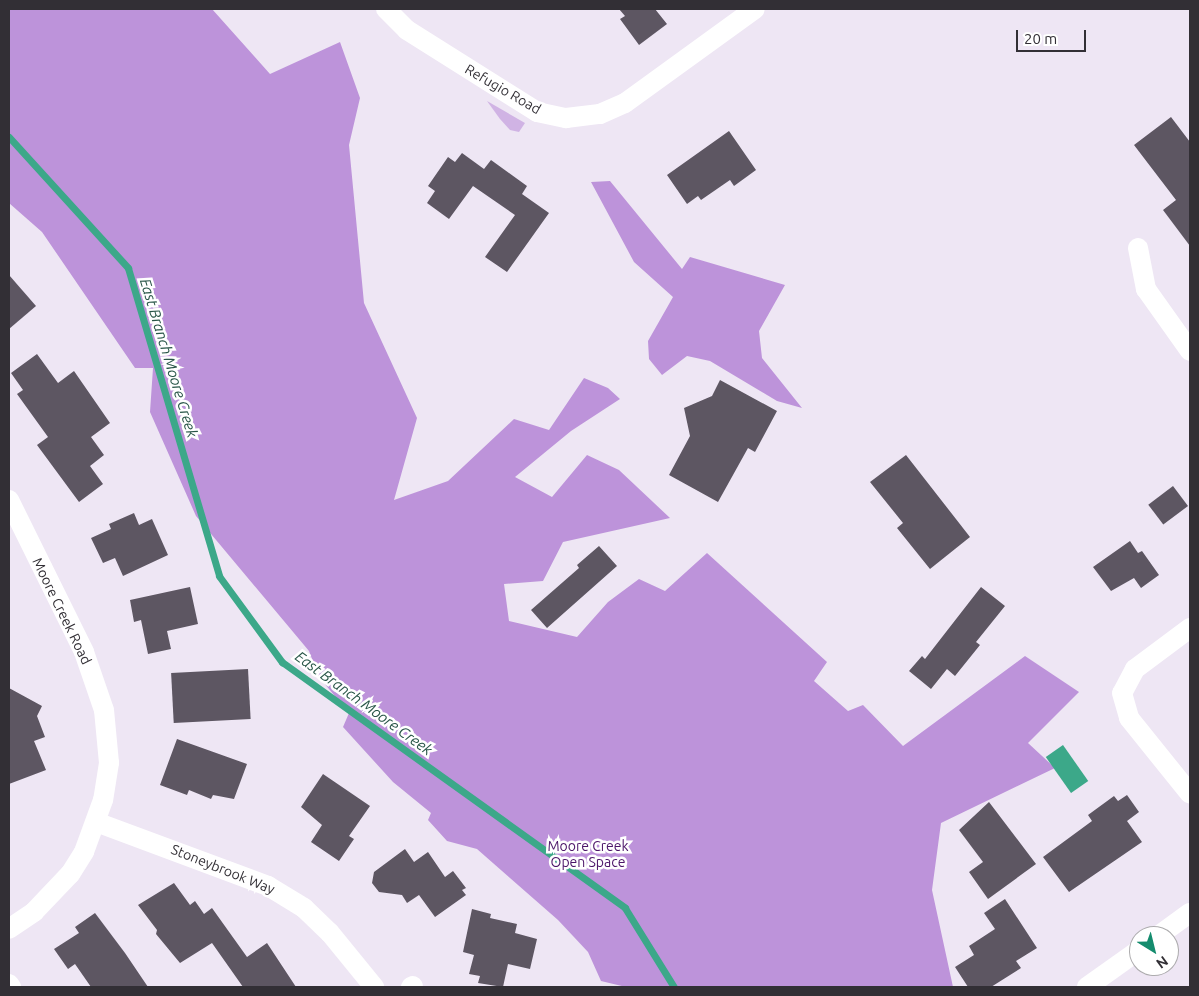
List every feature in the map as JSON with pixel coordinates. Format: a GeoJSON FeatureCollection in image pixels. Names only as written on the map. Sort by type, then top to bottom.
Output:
{"type":"FeatureCollection","features":[{"type":"Feature","properties":{"kind":"street","name":"Refugio Road"},"geometry":{"type":"LineString","coordinates":[[386,9],[407,30],[537,112],[566,118],[600,114],[626,103],[755,9]]}},
{"type":"Feature","properties":{"kind":"street"},"geometry":{"type":"LineString","coordinates":[[1138,248],[1146,289],[1190,350]]}},
{"type":"Feature","properties":{"kind":"street","name":"Moore Creek Road"},"geometry":{"type":"LineString","coordinates":[[9,500],[84,652],[104,710],[109,763],[96,822],[84,852],[70,874],[34,912],[9,929]]}},
{"type":"Feature","properties":{"kind":"street"},"geometry":{"type":"LineString","coordinates":[[1190,628],[1135,669],[1122,693],[1129,718],[1190,794]]}},
{"type":"Feature","properties":{"kind":"street","name":"Stoneybrook Way"},"geometry":{"type":"LineString","coordinates":[[96,822],[268,886],[310,914],[374,987]]}},
{"type":"Feature","properties":{"kind":"street"},"geometry":{"type":"LineString","coordinates":[[1172,926],[1190,913]]}},
{"type":"Feature","properties":{"kind":"street"},"geometry":{"type":"LineString","coordinates":[[1087,987],[1129,957]]}},
{"type":"Feature","properties":{"kind":"shaded area"},"geometry":{"type":"Polygon","coordinates":[[[487,101],[525,123],[519,132],[510,130],[487,101]]]}},
{"type":"Feature","properties":{"kind":"shaded area"},"geometry":{"type":"Polygon","coordinates":[[[1063,745],[1088,781],[1071,793],[1046,757],[1063,745]]]}},
{"type":"Feature","properties":{"kind":"green space","name":"Moore Creek Open Space"},"geometry":{"type":"Polygon","coordinates":[[[9,9],[212,9],[270,74],[340,42],[360,98],[349,145],[364,303],[417,418],[394,500],[448,481],[514,419],[549,430],[584,378],[608,388],[620,399],[571,431],[515,477],[552,497],[587,455],[619,470],[670,518],[563,542],[543,581],[504,584],[509,621],[577,637],[608,602],[639,579],[665,591],[707,553],[827,662],[814,681],[848,711],[863,705],[903,746],[1025,656],[1079,692],[1028,743],[1055,768],[941,823],[932,890],[953,987],[626,987],[601,981],[588,952],[558,920],[477,849],[447,841],[428,820],[431,813],[393,782],[343,727],[349,713],[319,677],[309,651],[196,516],[150,412],[153,368],[135,368],[42,232],[9,203],[9,9]]]}},
{"type":"Feature","properties":{"kind":"green space"},"geometry":{"type":"Polygon","coordinates":[[[610,181],[682,269],[690,257],[785,285],[759,331],[762,358],[802,408],[777,401],[710,361],[687,356],[662,375],[649,359],[648,341],[673,297],[634,262],[591,182],[610,181]]]}},
{"type":"Feature","properties":{"kind":"building"},"geometry":{"type":"Polygon","coordinates":[[[619,9],[655,9],[667,24],[639,45],[620,19],[625,16],[619,9]]]}},
{"type":"Feature","properties":{"kind":"building"},"geometry":{"type":"Polygon","coordinates":[[[1171,117],[1190,142],[1190,246],[1163,210],[1176,200],[1134,145],[1171,117]]]}},
{"type":"Feature","properties":{"kind":"building"},"geometry":{"type":"Polygon","coordinates":[[[729,131],[756,170],[734,186],[730,180],[701,200],[698,196],[687,204],[667,175],[729,131]]]}},
{"type":"Feature","properties":{"kind":"building"},"geometry":{"type":"Polygon","coordinates":[[[462,153],[484,169],[491,160],[527,186],[522,194],[549,213],[507,272],[485,257],[515,215],[473,186],[449,219],[427,203],[435,191],[428,186],[448,157],[455,162],[462,153]]]}},
{"type":"Feature","properties":{"kind":"building"},"geometry":{"type":"Polygon","coordinates":[[[9,275],[36,306],[9,329],[9,275]]]}},
{"type":"Feature","properties":{"kind":"building"},"geometry":{"type":"Polygon","coordinates":[[[37,354],[58,383],[74,371],[110,423],[91,437],[104,455],[90,466],[103,484],[79,502],[37,445],[48,437],[17,394],[23,390],[11,373],[37,354]]]}},
{"type":"Feature","properties":{"kind":"building"},"geometry":{"type":"Polygon","coordinates":[[[720,380],[777,411],[755,452],[748,448],[718,502],[669,475],[690,436],[684,408],[712,396],[720,380]]]}},
{"type":"Feature","properties":{"kind":"building"},"geometry":{"type":"Polygon","coordinates":[[[906,455],[970,537],[930,569],[897,528],[903,523],[870,482],[906,455]]]}},
{"type":"Feature","properties":{"kind":"building"},"geometry":{"type":"Polygon","coordinates":[[[1173,486],[1188,506],[1163,525],[1148,505],[1173,486]]]}},
{"type":"Feature","properties":{"kind":"building"},"geometry":{"type":"Polygon","coordinates":[[[134,513],[139,525],[152,519],[168,555],[123,576],[115,558],[103,563],[91,538],[111,529],[109,524],[134,513]]]}},
{"type":"Feature","properties":{"kind":"building"},"geometry":{"type":"Polygon","coordinates":[[[1130,541],[1138,553],[1142,551],[1159,575],[1141,588],[1134,578],[1111,591],[1093,567],[1130,541]]]}},
{"type":"Feature","properties":{"kind":"building"},"geometry":{"type":"Polygon","coordinates":[[[599,546],[617,566],[547,628],[531,610],[579,568],[577,565],[599,546]]]}},
{"type":"Feature","properties":{"kind":"building"},"geometry":{"type":"Polygon","coordinates":[[[190,587],[198,624],[167,631],[171,649],[148,654],[141,620],[134,622],[130,600],[190,587]]]}},
{"type":"Feature","properties":{"kind":"building"},"geometry":{"type":"Polygon","coordinates":[[[981,587],[1005,606],[976,642],[980,645],[955,676],[947,669],[931,689],[909,671],[922,656],[925,659],[981,587]]]}},
{"type":"Feature","properties":{"kind":"building"},"geometry":{"type":"Polygon","coordinates":[[[248,669],[251,719],[174,723],[171,673],[248,669]]]}},
{"type":"Feature","properties":{"kind":"building"},"geometry":{"type":"Polygon","coordinates":[[[9,688],[42,706],[37,716],[45,737],[34,741],[46,770],[9,784],[9,688]]]}},
{"type":"Feature","properties":{"kind":"building"},"geometry":{"type":"Polygon","coordinates":[[[177,739],[247,764],[234,799],[213,795],[211,799],[189,790],[187,795],[160,785],[177,739]]]}},
{"type":"Feature","properties":{"kind":"building"},"geometry":{"type":"Polygon","coordinates":[[[323,774],[370,806],[349,836],[354,839],[339,861],[311,842],[322,825],[301,807],[323,774]]]}},
{"type":"Feature","properties":{"kind":"building"},"geometry":{"type":"Polygon","coordinates":[[[1127,795],[1139,812],[1127,821],[1142,842],[1069,892],[1043,857],[1092,821],[1088,815],[1114,796],[1118,801],[1127,795]]]}},
{"type":"Feature","properties":{"kind":"building"},"geometry":{"type":"Polygon","coordinates":[[[989,802],[1036,864],[988,899],[969,872],[983,862],[959,830],[989,802]]]}},
{"type":"Feature","properties":{"kind":"building"},"geometry":{"type":"Polygon","coordinates":[[[405,849],[414,862],[428,852],[445,877],[453,871],[466,888],[462,890],[466,895],[435,917],[419,895],[407,903],[402,895],[379,892],[372,883],[374,872],[405,849]]]}},
{"type":"Feature","properties":{"kind":"building"},"geometry":{"type":"Polygon","coordinates":[[[174,883],[190,905],[195,901],[204,914],[212,908],[247,957],[267,943],[296,987],[243,987],[212,943],[180,963],[156,934],[157,930],[138,905],[174,883]]]}},
{"type":"Feature","properties":{"kind":"building"},"geometry":{"type":"Polygon","coordinates":[[[1005,899],[1037,948],[1016,961],[1021,968],[991,987],[968,987],[955,967],[974,955],[969,946],[995,929],[984,913],[1005,899]]]}},
{"type":"Feature","properties":{"kind":"building"},"geometry":{"type":"Polygon","coordinates":[[[472,909],[491,914],[490,918],[517,924],[515,933],[537,939],[530,969],[508,964],[503,987],[478,983],[480,976],[469,974],[474,955],[463,952],[472,909]]]}},
{"type":"Feature","properties":{"kind":"building"},"geometry":{"type":"Polygon","coordinates":[[[95,913],[148,987],[91,987],[75,964],[68,969],[54,949],[79,933],[75,927],[95,913]]]}},
{"type":"Feature","properties":{"kind":"waterway","name":"East Branch Moore Creek"},"geometry":{"type":"LineString","coordinates":[[9,137],[128,268],[219,576],[282,662],[625,908],[674,987]]}}]}
